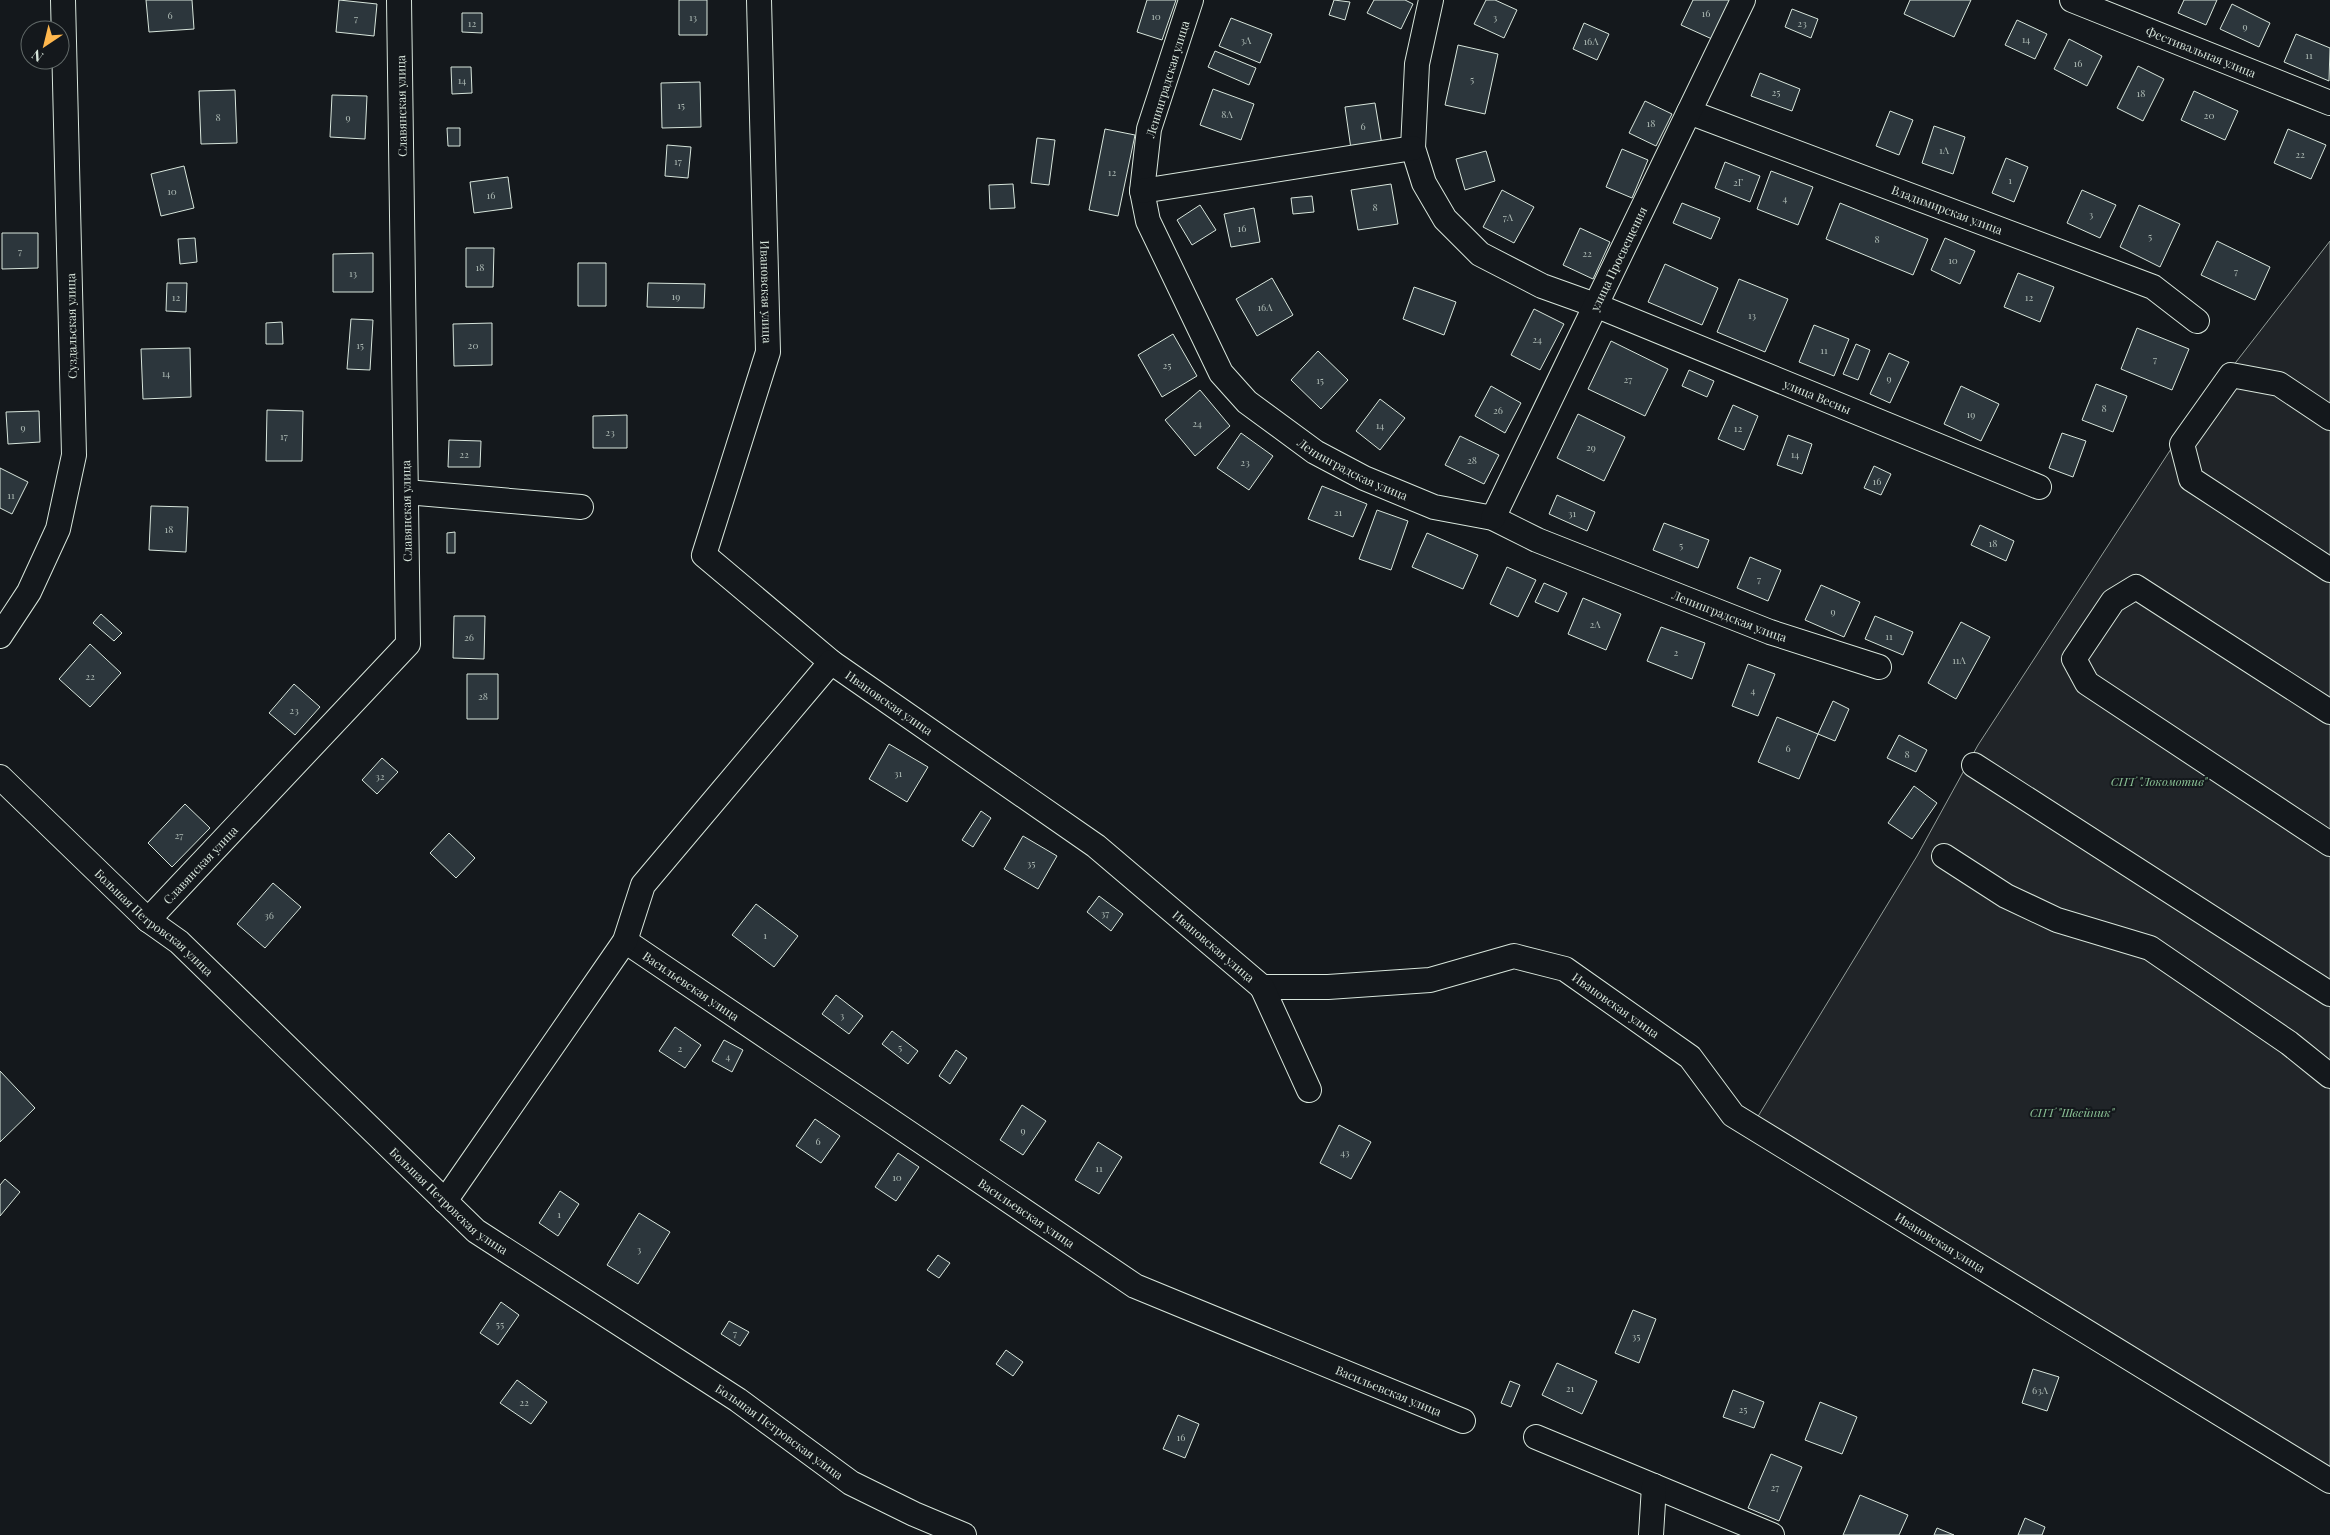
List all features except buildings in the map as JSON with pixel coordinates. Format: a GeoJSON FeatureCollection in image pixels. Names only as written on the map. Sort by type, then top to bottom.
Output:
{"type":"FeatureCollection","features":[{"type":"Feature","properties":{"kind":"street","name":"Суздальская улица"},"geometry":{"type":"LineString","coordinates":[[0,636],[29,592],[58,529],[74,455],[63,0]]}},
{"type":"Feature","properties":{"kind":"street","name":"Славянская улица"},"geometry":{"type":"LineString","coordinates":[[148,920],[408,644],[399,0]]}},
{"type":"Feature","properties":{"kind":"street","name":"Ивановская улица"},"geometry":{"type":"LineString","coordinates":[[759,0],[768,352],[704,555],[831,662],[1096,846],[1262,987],[1328,988],[1430,980],[1514,956],[1565,969],[1690,1057],[1732,1115],[2330,1481]]}},
{"type":"Feature","properties":{"kind":"street","name":"Ленинградская улица"},"geometry":{"type":"LineString","coordinates":[[1191,0],[1149,129],[1142,191],[1148,221],[1221,374],[1247,402],[1315,452],[1364,478],[1434,507],[1493,518],[1537,540],[1770,632],[1879,667]]}},
{"type":"Feature","properties":{"kind":"street"},"geometry":{"type":"LineString","coordinates":[[1142,191],[1413,148],[1417,64],[1431,0]]}},
{"type":"Feature","properties":{"kind":"street","name":"улица Просвещения"},"geometry":{"type":"LineString","coordinates":[[1493,518],[1743,0]]}},
{"type":"Feature","properties":{"kind":"street","name":"Фестивальная улица"},"geometry":{"type":"LineString","coordinates":[[2072,0],[2330,103]]}},
{"type":"Feature","properties":{"kind":"street","name":"Владимирская улица"},"geometry":{"type":"LineString","coordinates":[[1689,112],[2153,287],[2196,322]]}},
{"type":"Feature","properties":{"kind":"street","name":"улица Весны"},"geometry":{"type":"LineString","coordinates":[[1413,148],[1424,183],[1445,219],[1480,254],[1542,286],[1596,305],[2039,487]]}},
{"type":"Feature","properties":{"kind":"street"},"geometry":{"type":"LineString","coordinates":[[2330,418],[2279,384],[2231,374],[2182,444],[2191,480],[2330,570]]}},
{"type":"Feature","properties":{"kind":"street"},"geometry":{"type":"LineString","coordinates":[[406,492],[581,508]]}},
{"type":"Feature","properties":{"kind":"street"},"geometry":{"type":"LineString","coordinates":[[2330,712],[2136,587],[2114,600],[2074,659],[2087,683],[2330,844]]}},
{"type":"Feature","properties":{"kind":"street"},"geometry":{"type":"LineString","coordinates":[[445,1201],[625,941],[643,885],[831,662]]}},
{"type":"Feature","properties":{"kind":"street"},"geometry":{"type":"LineString","coordinates":[[1974,765],[2330,994]]}},
{"type":"Feature","properties":{"kind":"street","name":"Большая Петровская улица"},"geometry":{"type":"LineString","coordinates":[[0,777],[148,920],[179,942],[476,1231],[738,1400],[851,1483],[914,1514],[964,1535]]}},
{"type":"Feature","properties":{"kind":"street"},"geometry":{"type":"LineString","coordinates":[[1944,856],[2006,896],[2057,920],[2150,948],[2289,1043],[2330,1076]]}},
{"type":"Feature","properties":{"kind":"street","name":"Васильевская улица"},"geometry":{"type":"LineString","coordinates":[[625,941],[1135,1286],[1463,1420]]}},
{"type":"Feature","properties":{"kind":"street"},"geometry":{"type":"LineString","coordinates":[[1262,987],[1310,1090]]}},
{"type":"Feature","properties":{"kind":"street"},"geometry":{"type":"LineString","coordinates":[[1536,1437],[1772,1535]]}},
{"type":"Feature","properties":{"kind":"street"},"geometry":{"type":"LineString","coordinates":[[1651,1535],[1654,1486]]}},
{"type":"Feature","properties":{"kind":"green space"},"geometry":{"type":"Polygon","coordinates":[[[2330,241],[2330,1470],[1757,1118],[1917,856],[1978,745],[2184,429],[2330,241]]]}},
{"type":"Feature","properties":{"kind":"park label","name":"СНТ \"Локомотив\""},"geometry":{"type":"Point","coordinates":[2159,781]}},
{"type":"Feature","properties":{"kind":"park label","name":"СНТ \"Швейник\""},"geometry":{"type":"Point","coordinates":[2072,1112]}}]}
